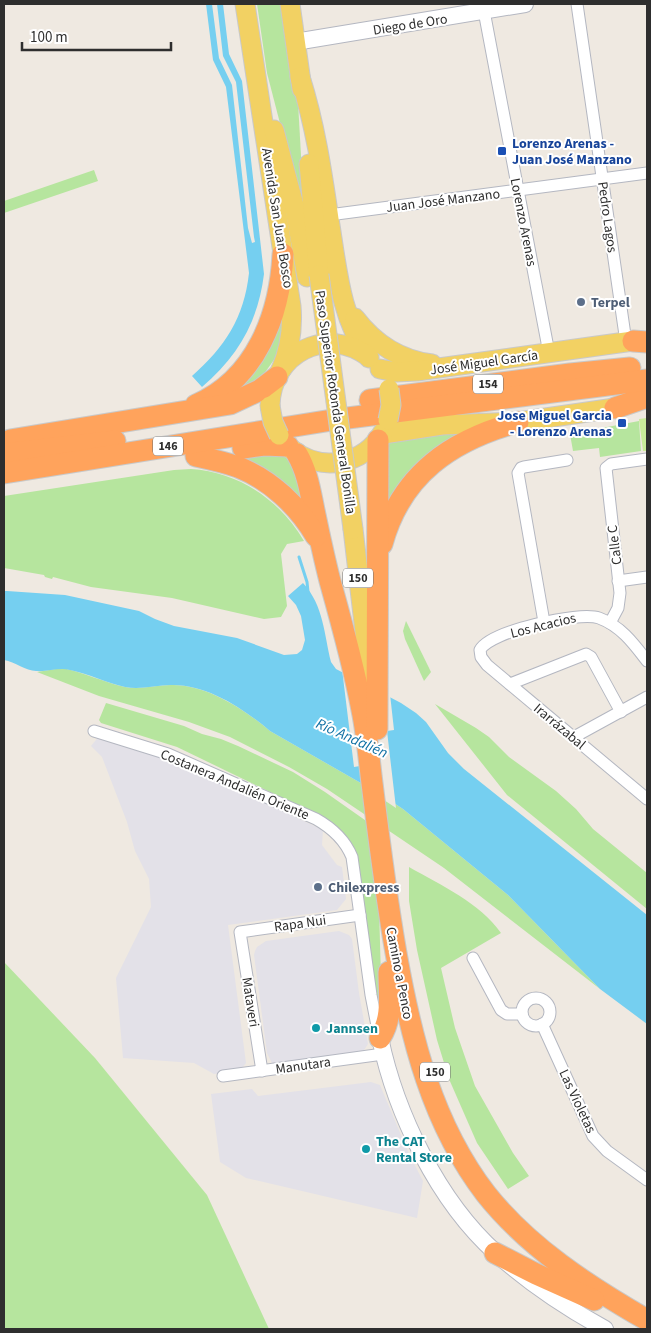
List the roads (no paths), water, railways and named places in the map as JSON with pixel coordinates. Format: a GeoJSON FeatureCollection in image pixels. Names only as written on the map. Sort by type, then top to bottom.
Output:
{"type":"FeatureCollection","features":[{"type":"Feature","properties":{"kind":"highway"},"geometry":{"type":"LineString","coordinates":[[170,414],[198,404],[220,392],[249,362],[264,339],[276,307],[283,254]]}},
{"type":"Feature","properties":{"kind":"highway","name":"154"},"geometry":{"type":"LineString","coordinates":[[331,413],[570,374],[647,366]]}},
{"type":"Feature","properties":{"kind":"highway"},"geometry":{"type":"LineString","coordinates":[[4,441],[217,406],[240,400],[260,390],[279,373]]}},
{"type":"Feature","properties":{"kind":"highway","name":"154"},"geometry":{"type":"LineString","coordinates":[[331,413],[647,380]]}},
{"type":"Feature","properties":{"kind":"highway"},"geometry":{"type":"LineString","coordinates":[[615,408],[647,397]]}},
{"type":"Feature","properties":{"kind":"highway","name":"146"},"geometry":{"type":"LineString","coordinates":[[4,454],[104,443],[331,413]]}},
{"type":"Feature","properties":{"kind":"highway","name":"146"},"geometry":{"type":"LineString","coordinates":[[4,474],[331,413]]}},
{"type":"Feature","properties":{"kind":"highway"},"geometry":{"type":"LineString","coordinates":[[369,716],[358,626],[377,569],[384,539],[399,502],[431,464],[456,446],[489,430],[518,422]]}},
{"type":"Feature","properties":{"kind":"highway"},"geometry":{"type":"LineString","coordinates":[[377,569],[383,431]]}},
{"type":"Feature","properties":{"kind":"highway"},"geometry":{"type":"LineString","coordinates":[[4,486],[256,446],[288,445],[306,472],[322,547]]}},
{"type":"Feature","properties":{"kind":"highway"},"geometry":{"type":"LineString","coordinates":[[196,456],[237,467],[264,481],[293,505],[313,531],[358,626],[369,716]]}},
{"type":"Feature","properties":{"kind":"highway","name":"Camino a Penco"},"geometry":{"type":"LineString","coordinates":[[369,716],[388,867],[387,902],[404,999],[418,1056],[437,1108],[462,1158],[486,1193],[509,1220],[529,1239],[582,1281],[647,1321]]}},
{"type":"Feature","properties":{"kind":"highway","name":"Camino a Penco"},"geometry":{"type":"LineString","coordinates":[[388,867],[399,904],[425,1040],[447,1104],[467,1144],[492,1182],[537,1232],[590,1274],[647,1307]]}},
{"type":"Feature","properties":{"kind":"highway"},"geometry":{"type":"LineString","coordinates":[[381,1046],[389,1014],[387,902]]}},
{"type":"Feature","properties":{"kind":"highway"},"geometry":{"type":"LineString","coordinates":[[496,1253],[578,1294],[647,1321]]}},
{"type":"Feature","properties":{"kind":"main road","name":"Avenida San Juan Bosco"},"geometry":{"type":"LineString","coordinates":[[245,4],[292,319],[289,348],[279,373]]}},
{"type":"Feature","properties":{"kind":"main road"},"geometry":{"type":"LineString","coordinates":[[290,4],[300,77],[313,276]]}},
{"type":"Feature","properties":{"kind":"main road","name":"Avenida San Juan Bosco"},"geometry":{"type":"LineString","coordinates":[[254,64],[290,186],[313,276]]}},
{"type":"Feature","properties":{"kind":"main road"},"geometry":{"type":"LineString","coordinates":[[300,77],[315,128],[338,278],[344,303],[356,335],[375,363],[389,390],[391,405],[383,431],[362,455],[340,463],[318,462],[288,445],[273,422],[270,406],[272,391],[279,373],[290,360],[300,352],[319,344],[333,343],[346,345],[358,350],[375,363]]}},
{"type":"Feature","properties":{"kind":"main road","name":"Paso Superior Rotonda General Bonilla"},"geometry":{"type":"LineString","coordinates":[[313,276],[358,626]]}},
{"type":"Feature","properties":{"kind":"main road"},"geometry":{"type":"LineString","coordinates":[[344,303],[372,338],[398,354],[426,363],[458,365]]}},
{"type":"Feature","properties":{"kind":"main road","name":"José Miguel García"},"geometry":{"type":"LineString","coordinates":[[375,363],[396,372],[410,371],[638,341]]}},
{"type":"Feature","properties":{"kind":"main road"},"geometry":{"type":"LineString","coordinates":[[383,431],[442,425],[518,422],[615,408]]}},
{"type":"Feature","properties":{"kind":"street","name":"Diego de Oro"},"geometry":{"type":"LineString","coordinates":[[296,42],[483,8],[525,4]]}},
{"type":"Feature","properties":{"kind":"street","name":"Pedro Lagos"},"geometry":{"type":"LineString","coordinates":[[577,4],[602,179],[638,341]]}},
{"type":"Feature","properties":{"kind":"street","name":"Lorenzo Arenas"},"geometry":{"type":"LineString","coordinates":[[483,8],[549,352]]}},
{"type":"Feature","properties":{"kind":"street","name":"Juan José Manzano"},"geometry":{"type":"LineString","coordinates":[[329,215],[647,173]]}},
{"type":"Feature","properties":{"kind":"street"},"geometry":{"type":"LineString","coordinates":[[615,408],[647,404]]}},
{"type":"Feature","properties":{"kind":"street"},"geometry":{"type":"LineString","coordinates":[[544,622],[518,473],[524,467],[567,460]]}},
{"type":"Feature","properties":{"kind":"street"},"geometry":{"type":"LineString","coordinates":[[647,460],[647,465]]}},
{"type":"Feature","properties":{"kind":"street","name":"Calle C"},"geometry":{"type":"LineString","coordinates":[[610,623],[619,603],[606,466],[647,460]]}},
{"type":"Feature","properties":{"kind":"street"},"geometry":{"type":"LineString","coordinates":[[618,581],[647,577]]}},
{"type":"Feature","properties":{"kind":"street","name":"Los Acacios"},"geometry":{"type":"LineString","coordinates":[[480,650],[484,644],[491,640],[544,622],[584,616],[596,617],[610,623]]}},
{"type":"Feature","properties":{"kind":"street"},"geometry":{"type":"LineString","coordinates":[[610,623],[630,639],[647,661]]}},
{"type":"Feature","properties":{"kind":"street","name":"Irarrázabal"},"geometry":{"type":"LineString","coordinates":[[480,650],[483,661],[647,799]]}},
{"type":"Feature","properties":{"kind":"street"},"geometry":{"type":"LineString","coordinates":[[510,684],[586,654],[591,657],[621,712]]}},
{"type":"Feature","properties":{"kind":"street"},"geometry":{"type":"LineString","coordinates":[[574,737],[647,698]]}},
{"type":"Feature","properties":{"kind":"street","name":"Costanera Andalién Oriente"},"geometry":{"type":"LineString","coordinates":[[94,730],[168,754],[316,819],[334,832],[344,843],[352,857],[354,866],[371,995],[381,1046]]}},
{"type":"Feature","properties":{"kind":"street","name":"Rapa Nui"},"geometry":{"type":"LineString","coordinates":[[240,932],[360,915]]}},
{"type":"Feature","properties":{"kind":"street","name":"Mataveri"},"geometry":{"type":"LineString","coordinates":[[240,932],[262,1071]]}},
{"type":"Feature","properties":{"kind":"street"},"geometry":{"type":"LineString","coordinates":[[473,958],[501,1010],[507,1014],[522,1014]]}},
{"type":"Feature","properties":{"kind":"street"},"geometry":{"type":"LineString","coordinates":[[538,998],[544,1000],[549,1008],[549,1014],[548,1018],[537,1025],[526,1022],[522,1014],[522,1008],[528,1000],[538,998]]}},
{"type":"Feature","properties":{"kind":"street","name":"Las Violetas"},"geometry":{"type":"LineString","coordinates":[[537,1025],[557,1056],[593,1136],[607,1151],[647,1180]]}},
{"type":"Feature","properties":{"kind":"street"},"geometry":{"type":"LineString","coordinates":[[381,1046],[406,1119],[437,1179],[462,1215],[496,1253],[551,1296],[606,1329]]}},
{"type":"Feature","properties":{"kind":"street","name":"Manutara"},"geometry":{"type":"LineString","coordinates":[[223,1076],[262,1071],[381,1046]]}},
{"type":"Feature","properties":{"kind":"water"},"geometry":{"type":"Polygon","coordinates":[[[206,4],[212,4],[219,58],[232,85],[248,228],[252,243],[255,242],[236,82],[223,56],[217,4],[223,4],[229,54],[242,81],[264,274],[257,308],[244,337],[226,363],[202,387],[192,376],[214,354],[231,331],[243,304],[249,273],[226,87],[213,60],[206,4]]]}},
{"type":"Feature","properties":{"kind":"water","name":"Río Andalién"},"geometry":{"type":"Polygon","coordinates":[[[303,583],[310,592],[319,611],[331,662],[336,669],[401,703],[416,713],[426,722],[448,753],[464,769],[647,915],[647,1024],[600,989],[508,895],[403,809],[270,731],[249,714],[224,699],[211,693],[185,686],[125,687],[70,670],[32,671],[4,660],[4,591],[65,595],[139,611],[174,626],[237,638],[284,655],[297,654],[302,650],[305,640],[301,616],[296,605],[288,596],[303,583]]]}},
{"type":"Feature","properties":{"kind":"waterway"},"geometry":{"type":"LineString","coordinates":[[299,557],[307,582],[308,592]]}},
{"type":"Feature","properties":{"kind":"place","name":"Lorenzo Arenas - Juan José Manzano"},"geometry":{"type":"Point","coordinates":[502,151]}},
{"type":"Feature","properties":{"kind":"place","name":"Terpel"},"geometry":{"type":"Point","coordinates":[581,302]}},
{"type":"Feature","properties":{"kind":"place","name":"Jose Miguel Garcia - Lorenzo Arenas"},"geometry":{"type":"Point","coordinates":[622,423]}},
{"type":"Feature","properties":{"kind":"place","name":"Chilexpress"},"geometry":{"type":"Point","coordinates":[318,887]}},
{"type":"Feature","properties":{"kind":"place","name":"Jannsen"},"geometry":{"type":"Point","coordinates":[316,1028]}},
{"type":"Feature","properties":{"kind":"place","name":"The CAT Rental Store"},"geometry":{"type":"Point","coordinates":[366,1149]}}]}
